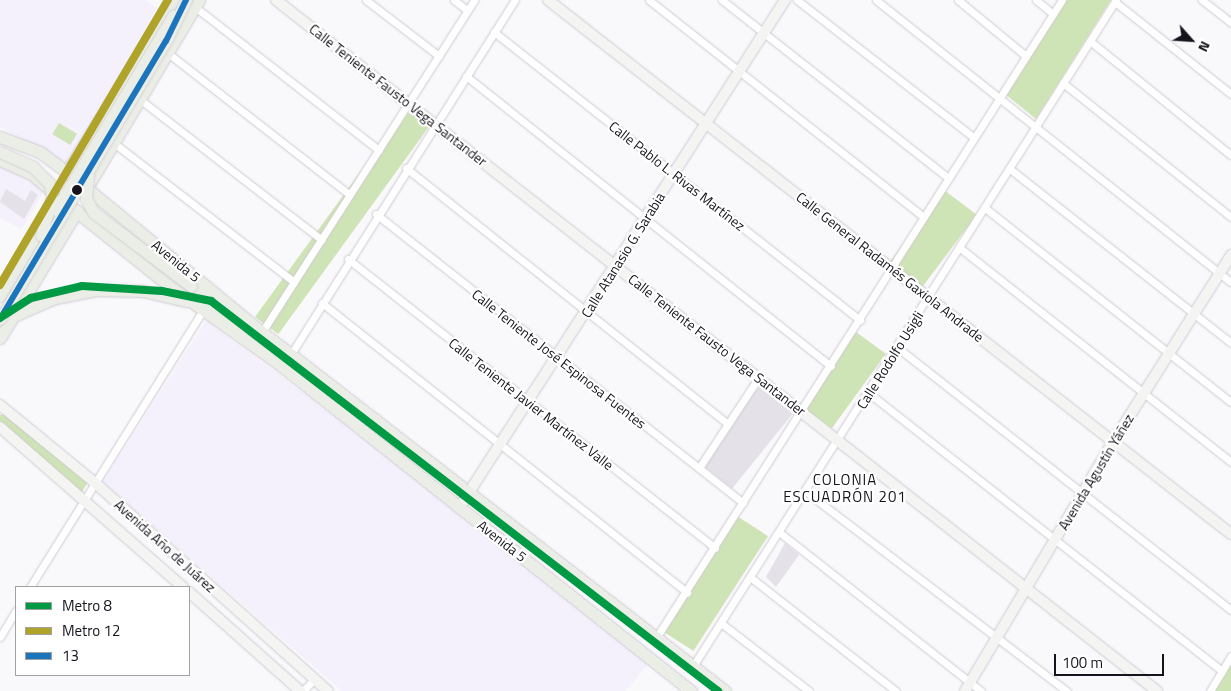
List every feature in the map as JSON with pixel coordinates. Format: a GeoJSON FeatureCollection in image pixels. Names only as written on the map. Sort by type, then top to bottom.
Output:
{"type":"FeatureCollection","features":[{"type":"Feature","properties":{"kind":"main road"},"geometry":{"type":"LineString","coordinates":[[67,172],[174,0]]}},
{"type":"Feature","properties":{"kind":"main road"},"geometry":{"type":"LineString","coordinates":[[2,300],[173,16],[193,2]]}},
{"type":"Feature","properties":{"kind":"main road"},"geometry":{"type":"LineString","coordinates":[[86,189],[142,101],[169,54],[193,2]]}},
{"type":"Feature","properties":{"kind":"main road"},"geometry":{"type":"LineString","coordinates":[[0,319],[166,42],[193,2]]}},
{"type":"Feature","properties":{"kind":"main road","name":"Avenida 5"},"geometry":{"type":"LineString","coordinates":[[0,137],[40,152],[67,172],[262,332],[725,691]]}},
{"type":"Feature","properties":{"kind":"main road"},"geometry":{"type":"LineString","coordinates":[[85,143],[98,157],[112,149]]}},
{"type":"Feature","properties":{"kind":"main road"},"geometry":{"type":"LineString","coordinates":[[0,152],[32,166],[50,184],[52,197],[41,235]]}},
{"type":"Feature","properties":{"kind":"main road","name":"Avenida 5"},"geometry":{"type":"LineString","coordinates":[[0,160],[32,174],[76,211],[257,347],[691,691]]}},
{"type":"Feature","properties":{"kind":"main road"},"geometry":{"type":"LineString","coordinates":[[92,164],[86,191],[93,212],[192,286],[239,325],[257,347]]}},
{"type":"Feature","properties":{"kind":"main road"},"geometry":{"type":"LineString","coordinates":[[2,300],[59,197]]}},
{"type":"Feature","properties":{"kind":"main road"},"geometry":{"type":"LineString","coordinates":[[0,338],[16,315],[76,211]]}},
{"type":"Feature","properties":{"kind":"main road"},"geometry":{"type":"LineString","coordinates":[[30,247],[43,245],[50,257]]}},
{"type":"Feature","properties":{"kind":"main road"},"geometry":{"type":"LineString","coordinates":[[16,315],[62,296],[112,289],[158,294],[203,308]]}},
{"type":"Feature","properties":{"kind":"street","name":"Calle Teniente Fausto Vega Santander"},"geometry":{"type":"LineString","coordinates":[[276,0],[1157,691]]}},
{"type":"Feature","properties":{"kind":"street"},"geometry":{"type":"LineString","coordinates":[[366,0],[439,56]]}},
{"type":"Feature","properties":{"kind":"street"},"geometry":{"type":"LineString","coordinates":[[454,0],[467,10]]}},
{"type":"Feature","properties":{"kind":"street"},"geometry":{"type":"LineString","coordinates":[[262,332],[409,105],[474,0]]}},
{"type":"Feature","properties":{"kind":"street"},"geometry":{"type":"LineString","coordinates":[[291,354],[376,214],[515,0]]}},
{"type":"Feature","properties":{"kind":"street","name":"Calle General Radamés Gaxiola Andrade"},"geometry":{"type":"LineString","coordinates":[[548,0],[1231,534]]}},
{"type":"Feature","properties":{"kind":"street"},"geometry":{"type":"LineString","coordinates":[[649,0],[924,218]]}},
{"type":"Feature","properties":{"kind":"street"},"geometry":{"type":"LineString","coordinates":[[722,0],[948,178]]}},
{"type":"Feature","properties":{"kind":"street","name":"Calle Atanasio G. Sarabia"},"geometry":{"type":"LineString","coordinates":[[459,508],[501,447],[785,0]]}},
{"type":"Feature","properties":{"kind":"street"},"geometry":{"type":"LineString","coordinates":[[797,0],[974,138]]}},
{"type":"Feature","properties":{"kind":"street"},"geometry":{"type":"LineString","coordinates":[[876,0],[1231,282]]}},
{"type":"Feature","properties":{"kind":"street"},"geometry":{"type":"LineString","coordinates":[[958,0],[1026,56]]}},
{"type":"Feature","properties":{"kind":"street"},"geometry":{"type":"LineString","coordinates":[[1036,0],[1053,14]]}},
{"type":"Feature","properties":{"kind":"street"},"geometry":{"type":"LineString","coordinates":[[656,638],[802,412],[891,268],[1062,0]]}},
{"type":"Feature","properties":{"kind":"street"},"geometry":{"type":"LineString","coordinates":[[1202,0],[1231,23]]}},
{"type":"Feature","properties":{"kind":"street"},"geometry":{"type":"LineString","coordinates":[[1116,1],[1231,94]]}},
{"type":"Feature","properties":{"kind":"street","name":"Calle Rodolfo Usigli"},"geometry":{"type":"LineString","coordinates":[[693,666],[805,490],[870,394],[1116,1]]}},
{"type":"Feature","properties":{"kind":"street"},"geometry":{"type":"LineString","coordinates":[[193,2],[379,150]]}},
{"type":"Feature","properties":{"kind":"street","name":"Calle Pablo L. Rivas Martínez"},"geometry":{"type":"LineString","coordinates":[[494,32],[860,320]]}},
{"type":"Feature","properties":{"kind":"street"},"geometry":{"type":"LineString","coordinates":[[1090,41],[1231,155]]}},
{"type":"Feature","properties":{"kind":"street"},"geometry":{"type":"LineString","coordinates":[[169,54],[350,195]]}},
{"type":"Feature","properties":{"kind":"street"},"geometry":{"type":"LineString","coordinates":[[466,76],[831,366]]}},
{"type":"Feature","properties":{"kind":"street"},"geometry":{"type":"LineString","coordinates":[[1064,84],[1231,217]]}},
{"type":"Feature","properties":{"kind":"street"},"geometry":{"type":"LineString","coordinates":[[142,101],[322,240]]}},
{"type":"Feature","properties":{"kind":"street"},"geometry":{"type":"LineString","coordinates":[[112,149],[294,282]]}},
{"type":"Feature","properties":{"kind":"street"},"geometry":{"type":"LineString","coordinates":[[406,168],[728,424]]}},
{"type":"Feature","properties":{"kind":"street"},"geometry":{"type":"LineString","coordinates":[[1010,169],[1231,343]]}},
{"type":"Feature","properties":{"kind":"street"},"geometry":{"type":"LineString","coordinates":[[985,208],[1231,402]]}},
{"type":"Feature","properties":{"kind":"street","name":"Calle Teniente José Espinosa Fuentes"},"geometry":{"type":"LineString","coordinates":[[376,214],[743,503]]}},
{"type":"Feature","properties":{"kind":"street"},"geometry":{"type":"LineString","coordinates":[[960,248],[1231,462]]}},
{"type":"Feature","properties":{"kind":"street","name":"Avenida Agustín Yáñez"},"geometry":{"type":"LineString","coordinates":[[967,687],[1113,442],[1231,255]]}},
{"type":"Feature","properties":{"kind":"street","name":"Calle Teniente Javier Martínez Valle"},"geometry":{"type":"LineString","coordinates":[[348,259],[715,548]]}},
{"type":"Feature","properties":{"kind":"street"},"geometry":{"type":"LineString","coordinates":[[322,303],[686,592]]}},
{"type":"Feature","properties":{"kind":"street"},"geometry":{"type":"LineString","coordinates":[[31,586],[93,481],[203,308]]}},
{"type":"Feature","properties":{"kind":"street"},"geometry":{"type":"LineString","coordinates":[[898,348],[1231,610]]}},
{"type":"Feature","properties":{"kind":"street"},"geometry":{"type":"LineString","coordinates":[[699,468],[759,377]]}},
{"type":"Feature","properties":{"kind":"street"},"geometry":{"type":"LineString","coordinates":[[870,394],[1222,671]]}},
{"type":"Feature","properties":{"kind":"street","name":"Avenida Año de Juárez"},"geometry":{"type":"LineString","coordinates":[[0,405],[93,481],[328,691]]}},
{"type":"Feature","properties":{"kind":"street","name":"Avenida Año de Juárez"},"geometry":{"type":"LineString","coordinates":[[0,427],[84,497],[182,586]]}},
{"type":"Feature","properties":{"kind":"street"},"geometry":{"type":"LineString","coordinates":[[805,490],[1067,691]]}},
{"type":"Feature","properties":{"kind":"street"},"geometry":{"type":"LineString","coordinates":[[134,543],[146,530]]}},
{"type":"Feature","properties":{"kind":"street"},"geometry":{"type":"LineString","coordinates":[[779,532],[967,687],[981,691]]}},
{"type":"Feature","properties":{"kind":"street"},"geometry":{"type":"LineString","coordinates":[[750,577],[896,691]]}},
{"type":"Feature","properties":{"kind":"street","name":"Avenida Año de Juárez"},"geometry":{"type":"LineString","coordinates":[[190,593],[301,691]]}},
{"type":"Feature","properties":{"kind":"street"},"geometry":{"type":"LineString","coordinates":[[0,637],[15,612]]}},
{"type":"Feature","properties":{"kind":"street"},"geometry":{"type":"LineString","coordinates":[[721,623],[809,691]]}},
{"type":"Feature","properties":{"kind":"street"},"geometry":{"type":"LineString","coordinates":[[1210,691],[1231,656]]}},
{"type":"Feature","properties":{"kind":"street"},"geometry":{"type":"LineString","coordinates":[[301,691],[314,679]]}},
{"type":"Feature","properties":{"kind":"shaded area"},"geometry":{"type":"Polygon","coordinates":[[[0,0],[145,0],[157,8],[85,135],[59,120],[85,136],[70,162],[64,163],[0,127],[0,0]]]}},
{"type":"Feature","properties":{"kind":"shaded area"},"geometry":{"type":"Polygon","coordinates":[[[0,164],[27,176],[45,190],[21,229],[0,217],[0,164]]]}},
{"type":"Feature","properties":{"kind":"shaded area"},"geometry":{"type":"Polygon","coordinates":[[[206,321],[323,407],[648,664],[625,691],[342,691],[103,482],[206,321]]]}},
{"type":"Feature","properties":{"kind":"green space"},"geometry":{"type":"Polygon","coordinates":[[[1064,0],[1111,0],[1036,119],[1005,94],[1064,0]]]}},
{"type":"Feature","properties":{"kind":"green space"},"geometry":{"type":"Polygon","coordinates":[[[406,109],[429,126],[278,334],[255,317],[406,109]]]}},
{"type":"Feature","properties":{"kind":"green space"},"geometry":{"type":"Polygon","coordinates":[[[59,123],[77,134],[70,145],[52,134],[59,123]]]}},
{"type":"Feature","properties":{"kind":"green space"},"geometry":{"type":"Polygon","coordinates":[[[944,190],[977,215],[923,287],[890,262],[944,190]]]}},
{"type":"Feature","properties":{"kind":"green space"},"geometry":{"type":"Polygon","coordinates":[[[856,332],[886,354],[832,428],[802,406],[856,332]]]}},
{"type":"Feature","properties":{"kind":"green space"},"geometry":{"type":"Polygon","coordinates":[[[4,414],[88,481],[81,494],[0,425],[0,415],[4,414]]]}},
{"type":"Feature","properties":{"kind":"green space"},"geometry":{"type":"Polygon","coordinates":[[[737,516],[768,536],[693,651],[662,631],[737,516]]]}},
{"type":"Feature","properties":{"kind":"green space"},"geometry":{"type":"Polygon","coordinates":[[[1231,664],[1231,691],[1215,691],[1231,664]]]}},
{"type":"Feature","properties":{"kind":"building"},"geometry":{"type":"Polygon","coordinates":[[[6,189],[25,201],[31,190],[38,195],[24,219],[0,202],[6,189]]]}},
{"type":"Feature","properties":{"kind":"building"},"geometry":{"type":"Polygon","coordinates":[[[759,387],[792,414],[732,489],[699,462],[759,387]]]}},
{"type":"Feature","properties":{"kind":"building"},"geometry":{"type":"Polygon","coordinates":[[[785,543],[799,555],[776,587],[766,577],[785,543]]]}},
{"type":"Feature","properties":{"kind":"metro line","name":"12"},"geometry":{"type":"LineString","coordinates":[[0,285],[168,0]]}},
{"type":"Feature","properties":{"kind":"metro line","name":"8"},"geometry":{"type":"LineString","coordinates":[[0,318],[31,298],[82,286],[162,291],[211,301],[718,691]]}},
{"type":"Feature","properties":{"kind":"transit line","name":"13"},"geometry":{"type":"LineString","coordinates":[[0,319],[166,41],[186,0]]}},
{"type":"Feature","properties":{"kind":"district","name":"COLONIA ESCUADRÓN 201"},"geometry":{"type":"Point","coordinates":[845,488]}}]}
